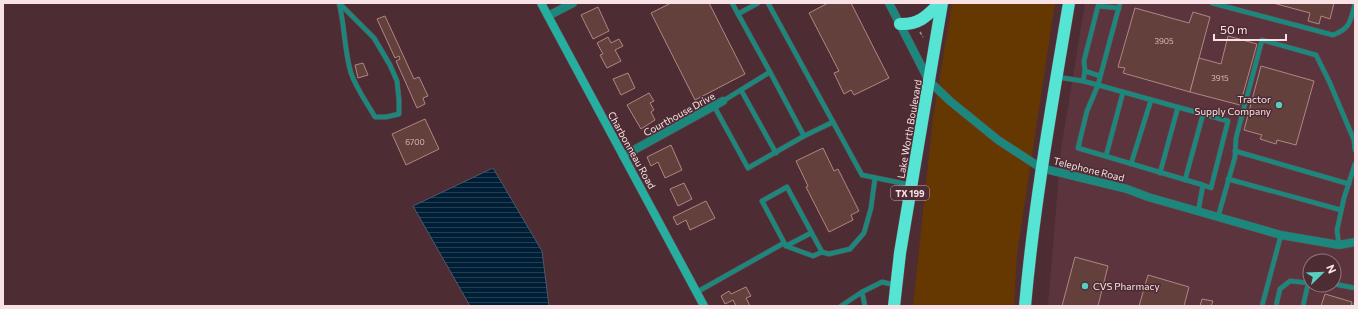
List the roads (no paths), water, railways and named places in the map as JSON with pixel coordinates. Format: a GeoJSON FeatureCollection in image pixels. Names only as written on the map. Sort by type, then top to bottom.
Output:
{"type":"FeatureCollection","features":[{"type":"Feature","properties":{"kind":"highway"},"geometry":{"type":"LineString","coordinates":[[900,24],[911,24],[920,20],[941,3]]}},
{"type":"Feature","properties":{"kind":"highway","name":"Lake Worth Boulevard"},"geometry":{"type":"LineString","coordinates":[[894,306],[900,253],[941,3]]}},
{"type":"Feature","properties":{"kind":"highway"},"geometry":{"type":"LineString","coordinates":[[1025,306],[1041,168],[1069,3]]}},
{"type":"Feature","properties":{"kind":"street","name":"Charbonneau Road"},"geometry":{"type":"LineString","coordinates":[[541,3],[704,306]]}},
{"type":"Feature","properties":{"kind":"street"},"geometry":{"type":"LineString","coordinates":[[548,16],[573,3]]}},
{"type":"Feature","properties":{"kind":"street","name":"Telephone Road"},"geometry":{"type":"LineString","coordinates":[[889,3],[929,81],[950,101],[984,129],[1041,168],[1127,189],[1198,212],[1281,235],[1339,245],[1355,242]]}},
{"type":"Feature","properties":{"kind":"street","name":"Courthouse Drive"},"geometry":{"type":"LineString","coordinates":[[623,156],[723,101]]}},
{"type":"Feature","properties":{"kind":"lane"},"geometry":{"type":"LineString","coordinates":[[339,3],[374,38],[390,65],[398,81],[399,114],[386,117],[375,117],[360,92],[351,75],[346,52],[343,18],[339,3]]}},
{"type":"Feature","properties":{"kind":"lane"},"geometry":{"type":"LineString","coordinates":[[732,3],[804,136]]}},
{"type":"Feature","properties":{"kind":"lane"},"geometry":{"type":"LineString","coordinates":[[738,14],[758,3]]}},
{"type":"Feature","properties":{"kind":"lane"},"geometry":{"type":"LineString","coordinates":[[768,3],[862,175],[911,185]]}},
{"type":"Feature","properties":{"kind":"lane"},"geometry":{"type":"LineString","coordinates":[[1212,3],[1333,35],[1343,31],[1350,23],[1355,4]]}},
{"type":"Feature","properties":{"kind":"lane"},"geometry":{"type":"LineString","coordinates":[[1057,77],[1083,81],[1098,85],[1151,100],[1228,121],[1211,188],[1078,148],[1087,111],[1098,85],[1120,6],[1098,6],[1084,62],[1085,71],[1083,81]]}},
{"type":"Feature","properties":{"kind":"lane"},"geometry":{"type":"LineString","coordinates":[[1218,217],[1235,157],[1236,138],[1262,40],[1316,55],[1351,132],[1355,150]]}},
{"type":"Feature","properties":{"kind":"lane"},"geometry":{"type":"LineString","coordinates":[[1085,71],[1100,76]]}},
{"type":"Feature","properties":{"kind":"lane"},"geometry":{"type":"LineString","coordinates":[[723,101],[770,72]]}},
{"type":"Feature","properties":{"kind":"lane"},"geometry":{"type":"LineString","coordinates":[[741,90],[776,152]]}},
{"type":"Feature","properties":{"kind":"lane"},"geometry":{"type":"LineString","coordinates":[[1106,156],[1123,92]]}},
{"type":"Feature","properties":{"kind":"lane"},"geometry":{"type":"LineString","coordinates":[[1131,164],[1151,100]]}},
{"type":"Feature","properties":{"kind":"lane"},"geometry":{"type":"LineString","coordinates":[[714,106],[748,168],[804,136],[833,122]]}},
{"type":"Feature","properties":{"kind":"lane"},"geometry":{"type":"LineString","coordinates":[[1160,172],[1178,107]]}},
{"type":"Feature","properties":{"kind":"lane"},"geometry":{"type":"LineString","coordinates":[[1185,180],[1203,114]]}},
{"type":"Feature","properties":{"kind":"lane"},"geometry":{"type":"LineString","coordinates":[[1235,151],[1349,184]]}},
{"type":"Feature","properties":{"kind":"lane"},"geometry":{"type":"LineString","coordinates":[[1339,245],[1337,230],[1344,198],[1355,164]]}},
{"type":"Feature","properties":{"kind":"lane"},"geometry":{"type":"LineString","coordinates":[[822,252],[787,187],[762,201],[785,245],[813,256],[822,252],[829,254],[850,250],[864,233],[871,208],[875,178]]}},
{"type":"Feature","properties":{"kind":"lane"},"geometry":{"type":"LineString","coordinates":[[1228,179],[1341,210]]}},
{"type":"Feature","properties":{"kind":"lane"},"geometry":{"type":"LineString","coordinates":[[1198,212],[1203,186]]}},
{"type":"Feature","properties":{"kind":"lane"},"geometry":{"type":"LineString","coordinates":[[697,292],[785,245],[811,233]]}},
{"type":"Feature","properties":{"kind":"lane"},"geometry":{"type":"LineString","coordinates":[[1262,306],[1281,235]]}},
{"type":"Feature","properties":{"kind":"lane"},"geometry":{"type":"LineString","coordinates":[[1276,306],[1280,289],[1290,281],[1302,283]]}},
{"type":"Feature","properties":{"kind":"lane"},"geometry":{"type":"LineString","coordinates":[[841,306],[862,292],[882,282],[896,285]]}},
{"type":"Feature","properties":{"kind":"lane"},"geometry":{"type":"LineString","coordinates":[[1342,286],[1355,288]]}},
{"type":"Feature","properties":{"kind":"lane"},"geometry":{"type":"LineString","coordinates":[[862,292],[865,306]]}},
{"type":"Feature","properties":{"kind":"lane"},"geometry":{"type":"LineString","coordinates":[[1303,306],[1307,293]]}},
{"type":"Feature","properties":{"kind":"water"},"geometry":{"type":"Polygon","coordinates":[[[493,168],[542,251],[549,306],[470,306],[413,206],[493,168]]]}},
{"type":"Feature","properties":{"kind":"place","name":"Tractor Supply Company"},"geometry":{"type":"Point","coordinates":[1279,105]}},
{"type":"Feature","properties":{"kind":"place","name":"CVS Pharmacy"},"geometry":{"type":"Point","coordinates":[1085,286]}}]}
